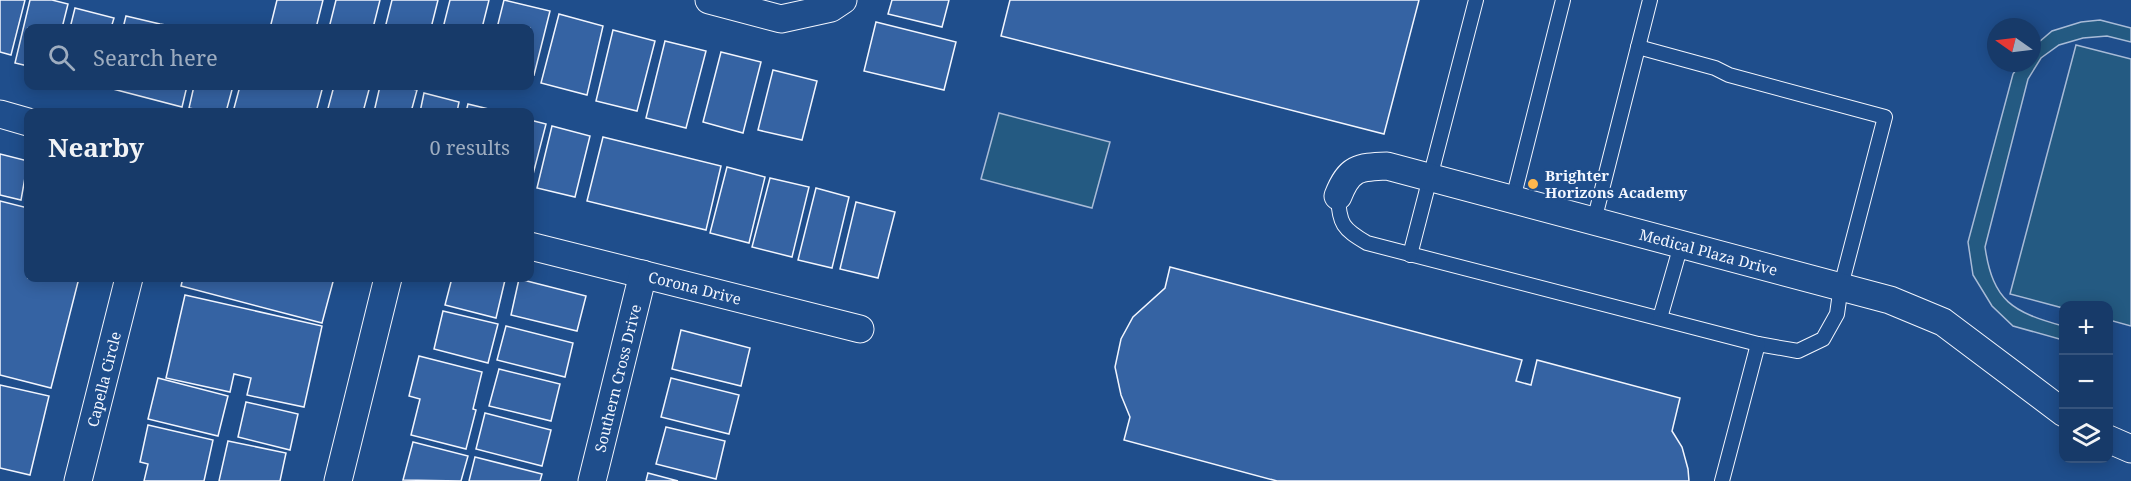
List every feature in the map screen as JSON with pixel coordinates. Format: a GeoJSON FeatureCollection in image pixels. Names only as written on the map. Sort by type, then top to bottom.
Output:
{"type":"FeatureCollection","features":[{"type":"Feature","properties":{"kind":"street"},"geometry":{"type":"LineString","coordinates":[[710,0],[781,19],[831,8],[843,0]]}},
{"type":"Feature","properties":{"kind":"street"},"geometry":{"type":"LineString","coordinates":[[0,114],[24,121]]}},
{"type":"Feature","properties":{"kind":"street","name":"Medical Plaza Drive"},"geometry":{"type":"LineString","coordinates":[[1338,196],[1345,178],[1364,167],[1387,166],[1890,300],[1943,322],[2059,409]]}},
{"type":"Feature","properties":{"kind":"street","name":"Corona Drive"},"geometry":{"type":"LineString","coordinates":[[534,247],[860,329]]}},
{"type":"Feature","properties":{"kind":"street","name":"Southern Cross Drive"},"geometry":{"type":"LineString","coordinates":[[592,481],[643,274]]}},
{"type":"Feature","properties":{"kind":"street","name":"Capella Circle"},"geometry":{"type":"LineString","coordinates":[[78,481],[128,282]]}},
{"type":"Feature","properties":{"kind":"street"},"geometry":{"type":"LineString","coordinates":[[338,481],[387,282]]}},
{"type":"Feature","properties":{"kind":"street"},"geometry":{"type":"LineString","coordinates":[[2113,441],[2131,449]]}},
{"type":"Feature","properties":{"kind":"lane"},"geometry":{"type":"LineString","coordinates":[[1410,255],[1476,0]]}},
{"type":"Feature","properties":{"kind":"lane"},"geometry":{"type":"LineString","coordinates":[[1513,199],[1563,0]]}},
{"type":"Feature","properties":{"kind":"lane"},"geometry":{"type":"LineString","coordinates":[[1594,221],[1650,0]]}},
{"type":"Feature","properties":{"kind":"lane"},"geometry":{"type":"LineString","coordinates":[[1338,196],[1339,217],[1351,233],[1367,243],[1758,344],[1798,351],[1823,339],[1837,314],[1841,286],[1885,117],[1729,75],[1715,68],[1638,47]]}},
{"type":"Feature","properties":{"kind":"lane"},"geometry":{"type":"LineString","coordinates":[[1660,318],[1681,244]]}},
{"type":"Feature","properties":{"kind":"lane"},"geometry":{"type":"LineString","coordinates":[[1722,481],[1758,344]]}},
{"type":"Feature","properties":{"kind":"shaded area"},"geometry":{"type":"Polygon","coordinates":[[[2100,20],[2131,28],[2131,42],[2107,36],[2083,38],[2059,45],[2041,58],[2041,40],[2052,31],[2081,22],[2100,20]]]}},
{"type":"Feature","properties":{"kind":"shaded area"},"geometry":{"type":"Polygon","coordinates":[[[2076,45],[2131,59],[2131,326],[2113,321],[2113,301],[2059,301],[2059,307],[2010,294],[2076,45]]]}},
{"type":"Feature","properties":{"kind":"shaded area"},"geometry":{"type":"Polygon","coordinates":[[[2014,72],[2032,72],[2028,79],[1985,247],[1994,281],[2008,302],[2031,315],[2059,325],[2059,339],[2013,326],[1992,306],[1973,275],[1968,242],[2014,72]]]}},
{"type":"Feature","properties":{"kind":"shaded area"},"geometry":{"type":"Polygon","coordinates":[[[999,113],[1110,142],[1092,208],[981,179],[999,113]]]}},
{"type":"Feature","properties":{"kind":"building"},"geometry":{"type":"Polygon","coordinates":[[[0,0],[25,0],[11,55],[0,52],[0,0]]]}},
{"type":"Feature","properties":{"kind":"building"},"geometry":{"type":"Polygon","coordinates":[[[30,0],[52,0],[68,4],[63,24],[24,24],[30,0]]]}},
{"type":"Feature","properties":{"kind":"building"},"geometry":{"type":"Polygon","coordinates":[[[277,0],[323,0],[317,24],[271,24],[277,0]]]}},
{"type":"Feature","properties":{"kind":"building"},"geometry":{"type":"Polygon","coordinates":[[[336,0],[380,0],[374,24],[330,24],[336,0]]]}},
{"type":"Feature","properties":{"kind":"building"},"geometry":{"type":"Polygon","coordinates":[[[392,0],[438,0],[432,24],[386,24],[392,0]]]}},
{"type":"Feature","properties":{"kind":"building"},"geometry":{"type":"Polygon","coordinates":[[[450,0],[489,0],[483,24],[444,24],[450,0]]]}},
{"type":"Feature","properties":{"kind":"building"},"geometry":{"type":"Polygon","coordinates":[[[504,0],[550,11],[534,75],[534,24],[498,24],[504,0]]]}},
{"type":"Feature","properties":{"kind":"building"},"geometry":{"type":"Polygon","coordinates":[[[892,0],[949,0],[942,27],[888,14],[892,0]]]}},
{"type":"Feature","properties":{"kind":"building"},"geometry":{"type":"Polygon","coordinates":[[[1010,0],[1419,0],[1384,134],[1001,36],[1010,0]]]}},
{"type":"Feature","properties":{"kind":"building"},"geometry":{"type":"Polygon","coordinates":[[[75,8],[114,18],[112,24],[71,24],[75,8]]]}},
{"type":"Feature","properties":{"kind":"building"},"geometry":{"type":"Polygon","coordinates":[[[559,14],[603,26],[587,95],[541,83],[559,14]]]}},
{"type":"Feature","properties":{"kind":"building"},"geometry":{"type":"Polygon","coordinates":[[[126,16],[160,24],[124,24],[126,16]]]}},
{"type":"Feature","properties":{"kind":"building"},"geometry":{"type":"Polygon","coordinates":[[[876,22],[956,42],[944,90],[864,71],[876,22]]]}},
{"type":"Feature","properties":{"kind":"building"},"geometry":{"type":"Polygon","coordinates":[[[24,25],[24,65],[15,63],[24,25]]]}},
{"type":"Feature","properties":{"kind":"building"},"geometry":{"type":"Polygon","coordinates":[[[613,30],[655,41],[637,111],[596,101],[613,30]]]}},
{"type":"Feature","properties":{"kind":"building"},"geometry":{"type":"Polygon","coordinates":[[[665,41],[706,51],[686,128],[646,118],[665,41]]]}},
{"type":"Feature","properties":{"kind":"building"},"geometry":{"type":"Polygon","coordinates":[[[721,52],[761,62],[743,133],[703,122],[721,52]]]}},
{"type":"Feature","properties":{"kind":"building"},"geometry":{"type":"Polygon","coordinates":[[[773,70],[817,81],[802,140],[758,130],[773,70]]]}},
{"type":"Feature","properties":{"kind":"building"},"geometry":{"type":"Polygon","coordinates":[[[117,90],[186,90],[182,107],[117,90]]]}},
{"type":"Feature","properties":{"kind":"building"},"geometry":{"type":"Polygon","coordinates":[[[193,90],[232,90],[227,108],[189,108],[193,90]]]}},
{"type":"Feature","properties":{"kind":"building"},"geometry":{"type":"Polygon","coordinates":[[[239,90],[322,90],[317,108],[234,108],[239,90]]]}},
{"type":"Feature","properties":{"kind":"building"},"geometry":{"type":"Polygon","coordinates":[[[333,90],[369,90],[364,108],[328,108],[333,90]]]}},
{"type":"Feature","properties":{"kind":"building"},"geometry":{"type":"Polygon","coordinates":[[[379,90],[417,90],[412,108],[375,108],[379,90]]]}},
{"type":"Feature","properties":{"kind":"building"},"geometry":{"type":"Polygon","coordinates":[[[424,93],[459,102],[458,108],[421,108],[424,93]]]}},
{"type":"Feature","properties":{"kind":"building"},"geometry":{"type":"Polygon","coordinates":[[[468,104],[484,108],[467,108],[468,104]]]}},
{"type":"Feature","properties":{"kind":"building"},"geometry":{"type":"Polygon","coordinates":[[[534,121],[546,124],[534,170],[534,121]]]}},
{"type":"Feature","properties":{"kind":"building"},"geometry":{"type":"Polygon","coordinates":[[[552,126],[590,136],[575,197],[537,188],[552,126]]]}},
{"type":"Feature","properties":{"kind":"building"},"geometry":{"type":"Polygon","coordinates":[[[603,137],[721,166],[706,230],[587,201],[603,137]]]}},
{"type":"Feature","properties":{"kind":"building"},"geometry":{"type":"Polygon","coordinates":[[[0,154],[24,160],[21,200],[0,195],[0,154]]]}},
{"type":"Feature","properties":{"kind":"building"},"geometry":{"type":"Polygon","coordinates":[[[727,167],[765,177],[749,243],[710,233],[727,167]]]}},
{"type":"Feature","properties":{"kind":"building"},"geometry":{"type":"Polygon","coordinates":[[[770,178],[809,187],[792,257],[752,247],[770,178]]]}},
{"type":"Feature","properties":{"kind":"building"},"geometry":{"type":"Polygon","coordinates":[[[816,188],[849,197],[832,268],[798,260],[816,188]]]}},
{"type":"Feature","properties":{"kind":"building"},"geometry":{"type":"Polygon","coordinates":[[[0,201],[24,207],[24,282],[78,282],[51,388],[0,375],[0,201]]]}},
{"type":"Feature","properties":{"kind":"building"},"geometry":{"type":"Polygon","coordinates":[[[856,202],[895,212],[878,278],[840,269],[856,202]]]}},
{"type":"Feature","properties":{"kind":"building"},"geometry":{"type":"Polygon","coordinates":[[[1170,267],[1522,360],[1516,381],[1531,385],[1537,360],[1680,398],[1672,431],[1682,447],[1689,481],[1277,481],[1124,440],[1130,417],[1121,395],[1115,367],[1121,339],[1133,317],[1165,288],[1170,267]]]}},
{"type":"Feature","properties":{"kind":"building"},"geometry":{"type":"Polygon","coordinates":[[[182,282],[333,282],[322,323],[181,286],[182,282]]]}},
{"type":"Feature","properties":{"kind":"building"},"geometry":{"type":"Polygon","coordinates":[[[451,282],[505,282],[496,318],[445,305],[451,282]]]}},
{"type":"Feature","properties":{"kind":"building"},"geometry":{"type":"Polygon","coordinates":[[[518,282],[531,282],[586,296],[577,331],[511,315],[518,282]]]}},
{"type":"Feature","properties":{"kind":"building"},"geometry":{"type":"Polygon","coordinates":[[[185,295],[322,326],[304,407],[247,395],[251,378],[234,374],[230,392],[166,378],[185,295]]]}},
{"type":"Feature","properties":{"kind":"building"},"geometry":{"type":"Polygon","coordinates":[[[443,311],[498,324],[488,363],[434,349],[443,311]]]}},
{"type":"Feature","properties":{"kind":"building"},"geometry":{"type":"Polygon","coordinates":[[[506,326],[573,343],[565,377],[497,360],[506,326]]]}},
{"type":"Feature","properties":{"kind":"building"},"geometry":{"type":"Polygon","coordinates":[[[681,330],[750,348],[741,386],[672,369],[681,330]]]}},
{"type":"Feature","properties":{"kind":"building"},"geometry":{"type":"Polygon","coordinates":[[[419,356],[482,372],[473,409],[476,410],[466,449],[411,435],[420,399],[409,396],[419,356]]]}},
{"type":"Feature","properties":{"kind":"building"},"geometry":{"type":"Polygon","coordinates":[[[499,369],[560,384],[551,421],[489,406],[499,369]]]}},
{"type":"Feature","properties":{"kind":"building"},"geometry":{"type":"Polygon","coordinates":[[[158,378],[228,396],[218,436],[148,419],[158,378]]]}},
{"type":"Feature","properties":{"kind":"building"},"geometry":{"type":"Polygon","coordinates":[[[671,378],[739,395],[729,434],[661,417],[671,378]]]}},
{"type":"Feature","properties":{"kind":"building"},"geometry":{"type":"Polygon","coordinates":[[[0,385],[49,396],[30,475],[0,468],[0,385]]]}},
{"type":"Feature","properties":{"kind":"building"},"geometry":{"type":"Polygon","coordinates":[[[246,402],[298,414],[290,450],[238,437],[246,402]]]}},
{"type":"Feature","properties":{"kind":"building"},"geometry":{"type":"Polygon","coordinates":[[[485,413],[551,430],[542,466],[476,449],[485,413]]]}},
{"type":"Feature","properties":{"kind":"building"},"geometry":{"type":"Polygon","coordinates":[[[148,425],[213,440],[204,481],[144,481],[148,464],[140,462],[148,425]]]}},
{"type":"Feature","properties":{"kind":"building"},"geometry":{"type":"Polygon","coordinates":[[[666,427],[725,441],[716,479],[656,464],[666,427]]]}},
{"type":"Feature","properties":{"kind":"building"},"geometry":{"type":"Polygon","coordinates":[[[228,441],[286,453],[280,481],[219,481],[228,441]]]}},
{"type":"Feature","properties":{"kind":"building"},"geometry":{"type":"Polygon","coordinates":[[[413,442],[468,456],[461,481],[403,480],[413,442]]]}},
{"type":"Feature","properties":{"kind":"building"},"geometry":{"type":"Polygon","coordinates":[[[475,457],[542,474],[540,481],[469,481],[475,457]]]}},
{"type":"Feature","properties":{"kind":"building"},"geometry":{"type":"Polygon","coordinates":[[[648,473],[678,481],[646,481],[648,473]]]}},
{"type":"Feature","properties":{"kind":"place","name":"Brighter Horizons Academy"},"geometry":{"type":"Point","coordinates":[1533,184]}}]}
